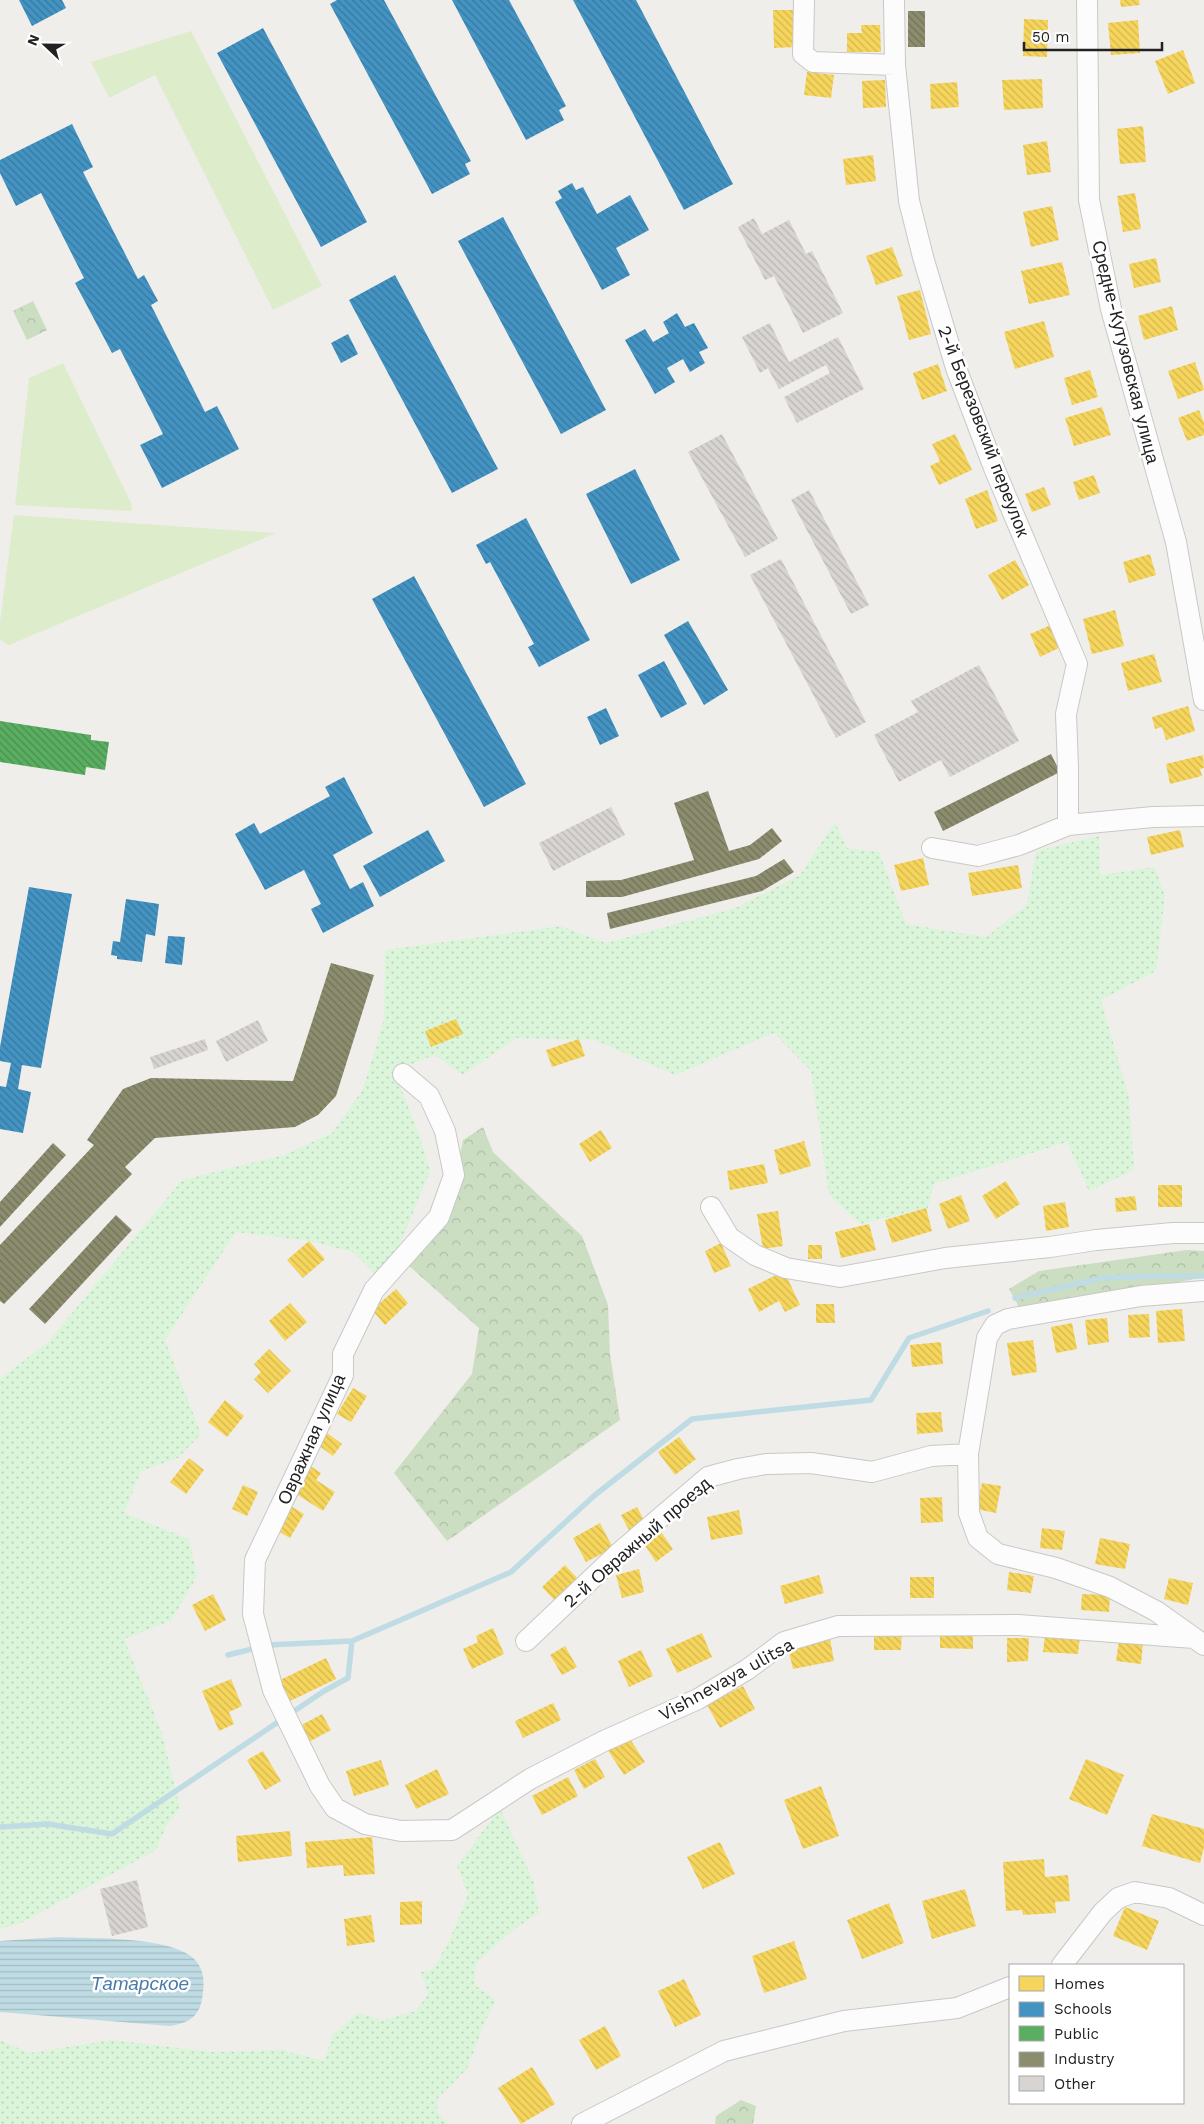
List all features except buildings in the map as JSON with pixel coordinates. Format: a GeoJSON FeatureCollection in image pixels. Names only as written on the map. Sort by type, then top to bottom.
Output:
{"type":"FeatureCollection","features":[{"type":"Feature","properties":{"kind":"street"},"geometry":{"type":"LineString","coordinates":[[804,0],[804,54],[813,62],[895,65]]}},
{"type":"Feature","properties":{"kind":"street","name":"2-й Березовский переулок"},"geometry":{"type":"LineString","coordinates":[[894,0],[895,65],[909,201],[923,257],[956,368],[994,468],[1078,664],[1066,714],[1068,825]]}},
{"type":"Feature","properties":{"kind":"street","name":"Средне-Кутузовская улица"},"geometry":{"type":"LineString","coordinates":[[1087,0],[1089,200],[1111,309],[1176,542],[1204,700]]}},
{"type":"Feature","properties":{"kind":"street"},"geometry":{"type":"LineString","coordinates":[[932,848],[978,856],[1019,845],[1068,825],[1153,817],[1204,816]]}},
{"type":"Feature","properties":{"kind":"street","name":"Овражная улица"},"geometry":{"type":"LineString","coordinates":[[255,1560],[343,1375],[343,1354],[374,1290],[439,1216],[454,1175],[445,1131],[429,1096],[403,1074]]}},
{"type":"Feature","properties":{"kind":"street"},"geometry":{"type":"LineString","coordinates":[[710,1207],[729,1237],[754,1255],[786,1268],[840,1276],[945,1258],[1050,1247],[1096,1240],[1173,1233],[1204,1233]]}},
{"type":"Feature","properties":{"kind":"street"},"geometry":{"type":"LineString","coordinates":[[1199,1641],[1156,1611],[1110,1587],[1056,1568],[998,1554],[978,1538],[969,1513],[968,1454],[987,1338],[995,1325],[1008,1319],[1141,1296],[1204,1291]]}},
{"type":"Feature","properties":{"kind":"street","name":"2-й Овражный проезд"},"geometry":{"type":"LineString","coordinates":[[526,1641],[620,1552],[708,1477],[738,1469],[775,1464],[811,1464],[872,1472],[931,1456],[968,1454]]}},
{"type":"Feature","properties":{"kind":"street","name":"Vishnevaya ulitsa"},"geometry":{"type":"LineString","coordinates":[[255,1560],[253,1614],[272,1690],[320,1786],[335,1808],[366,1824],[401,1832],[452,1830],[530,1778],[604,1741],[698,1699],[748,1669],[784,1642],[838,1626],[1018,1624],[1199,1641]]}},
{"type":"Feature","properties":{"kind":"street"},"geometry":{"type":"LineString","coordinates":[[1063,1964],[1103,1912],[1118,1898],[1135,1892],[1168,1898],[1204,1915]]}},
{"type":"Feature","properties":{"kind":"street"},"geometry":{"type":"LineString","coordinates":[[582,2124],[724,2050],[844,2021],[957,2008],[1009,1986]]}},
{"type":"Feature","properties":{"kind":"green space"},"geometry":{"type":"Polygon","coordinates":[[[191,31],[322,286],[273,310],[155,75],[109,98],[91,62],[191,31]]]}},
{"type":"Feature","properties":{"kind":"green space"},"geometry":{"type":"Polygon","coordinates":[[[33,301],[47,330],[27,340],[13,311],[33,301]]]}},
{"type":"Feature","properties":{"kind":"green space"},"geometry":{"type":"Polygon","coordinates":[[[63,363],[131,503],[132,509],[130,511],[15,505],[29,378],[63,363]]]}},
{"type":"Feature","properties":{"kind":"green space"},"geometry":{"type":"Polygon","coordinates":[[[14,515],[276,533],[9,645],[0,640],[0,622],[14,515]]]}},
{"type":"Feature","properties":{"kind":"green space"},"geometry":{"type":"Polygon","coordinates":[[[835,822],[847,848],[879,852],[906,924],[986,937],[1027,905],[1036,851],[1099,836],[1100,875],[1155,867],[1165,896],[1156,971],[1101,1000],[1129,1098],[1134,1170],[1089,1191],[1067,1142],[934,1184],[927,1211],[925,1208],[861,1224],[829,1195],[811,1071],[774,1033],[675,1075],[595,1040],[516,1038],[463,1075],[435,1055],[394,1071],[420,1137],[430,1171],[399,1247],[375,1274],[353,1252],[309,1241],[236,1232],[165,1340],[201,1434],[178,1458],[141,1471],[124,1513],[189,1539],[197,1576],[171,1621],[124,1639],[162,1733],[180,1809],[166,1826],[156,1850],[21,1923],[0,1929],[0,1379],[48,1342],[182,1180],[284,1155],[332,1133],[363,1089],[384,1019],[385,950],[561,926],[606,943],[735,908],[800,875],[835,822]]]}},
{"type":"Feature","properties":{"kind":"green space"},"geometry":{"type":"Polygon","coordinates":[[[483,1127],[493,1152],[582,1236],[608,1305],[610,1354],[620,1420],[447,1541],[394,1473],[472,1374],[479,1328],[408,1265],[451,1199],[463,1140],[483,1127]]]}},
{"type":"Feature","properties":{"kind":"green space"},"geometry":{"type":"Polygon","coordinates":[[[1187,1250],[1204,1251],[1204,1277],[1057,1307],[1020,1309],[1009,1289],[1039,1271],[1187,1250]]]}},
{"type":"Feature","properties":{"kind":"green space"},"geometry":{"type":"Polygon","coordinates":[[[500,1808],[533,1880],[539,1913],[513,1930],[476,1963],[475,1985],[496,2000],[485,2022],[467,2069],[438,2098],[437,2112],[448,2124],[0,2124],[0,2040],[29,2053],[111,2040],[213,2052],[282,2050],[324,2061],[333,2034],[358,2013],[382,2020],[416,2011],[428,1994],[421,1972],[433,1969],[449,1941],[468,1894],[457,1866],[500,1808]]]}},
{"type":"Feature","properties":{"kind":"green space"},"geometry":{"type":"Polygon","coordinates":[[[741,2100],[756,2106],[753,2124],[715,2124],[716,2116],[741,2100]]]}},
{"type":"Feature","properties":{"kind":"water","name":"Татарское"},"geometry":{"type":"Polygon","coordinates":[[[59,1937],[135,1940],[175,1948],[190,1955],[199,1965],[203,1977],[203,1995],[198,2011],[191,2019],[170,2026],[0,2012],[0,1941],[59,1937]]]}},
{"type":"Feature","properties":{"kind":"waterway"},"geometry":{"type":"LineString","coordinates":[[1015,1298],[1102,1278],[1204,1276]]}},
{"type":"Feature","properties":{"kind":"waterway"},"geometry":{"type":"LineString","coordinates":[[0,1827],[48,1824],[112,1834],[324,1691],[348,1678],[352,1641],[511,1572],[595,1495],[692,1419],[871,1400],[909,1338],[988,1311]]}},
{"type":"Feature","properties":{"kind":"waterway"},"geometry":{"type":"LineString","coordinates":[[228,1655],[268,1645],[352,1641]]}}]}
